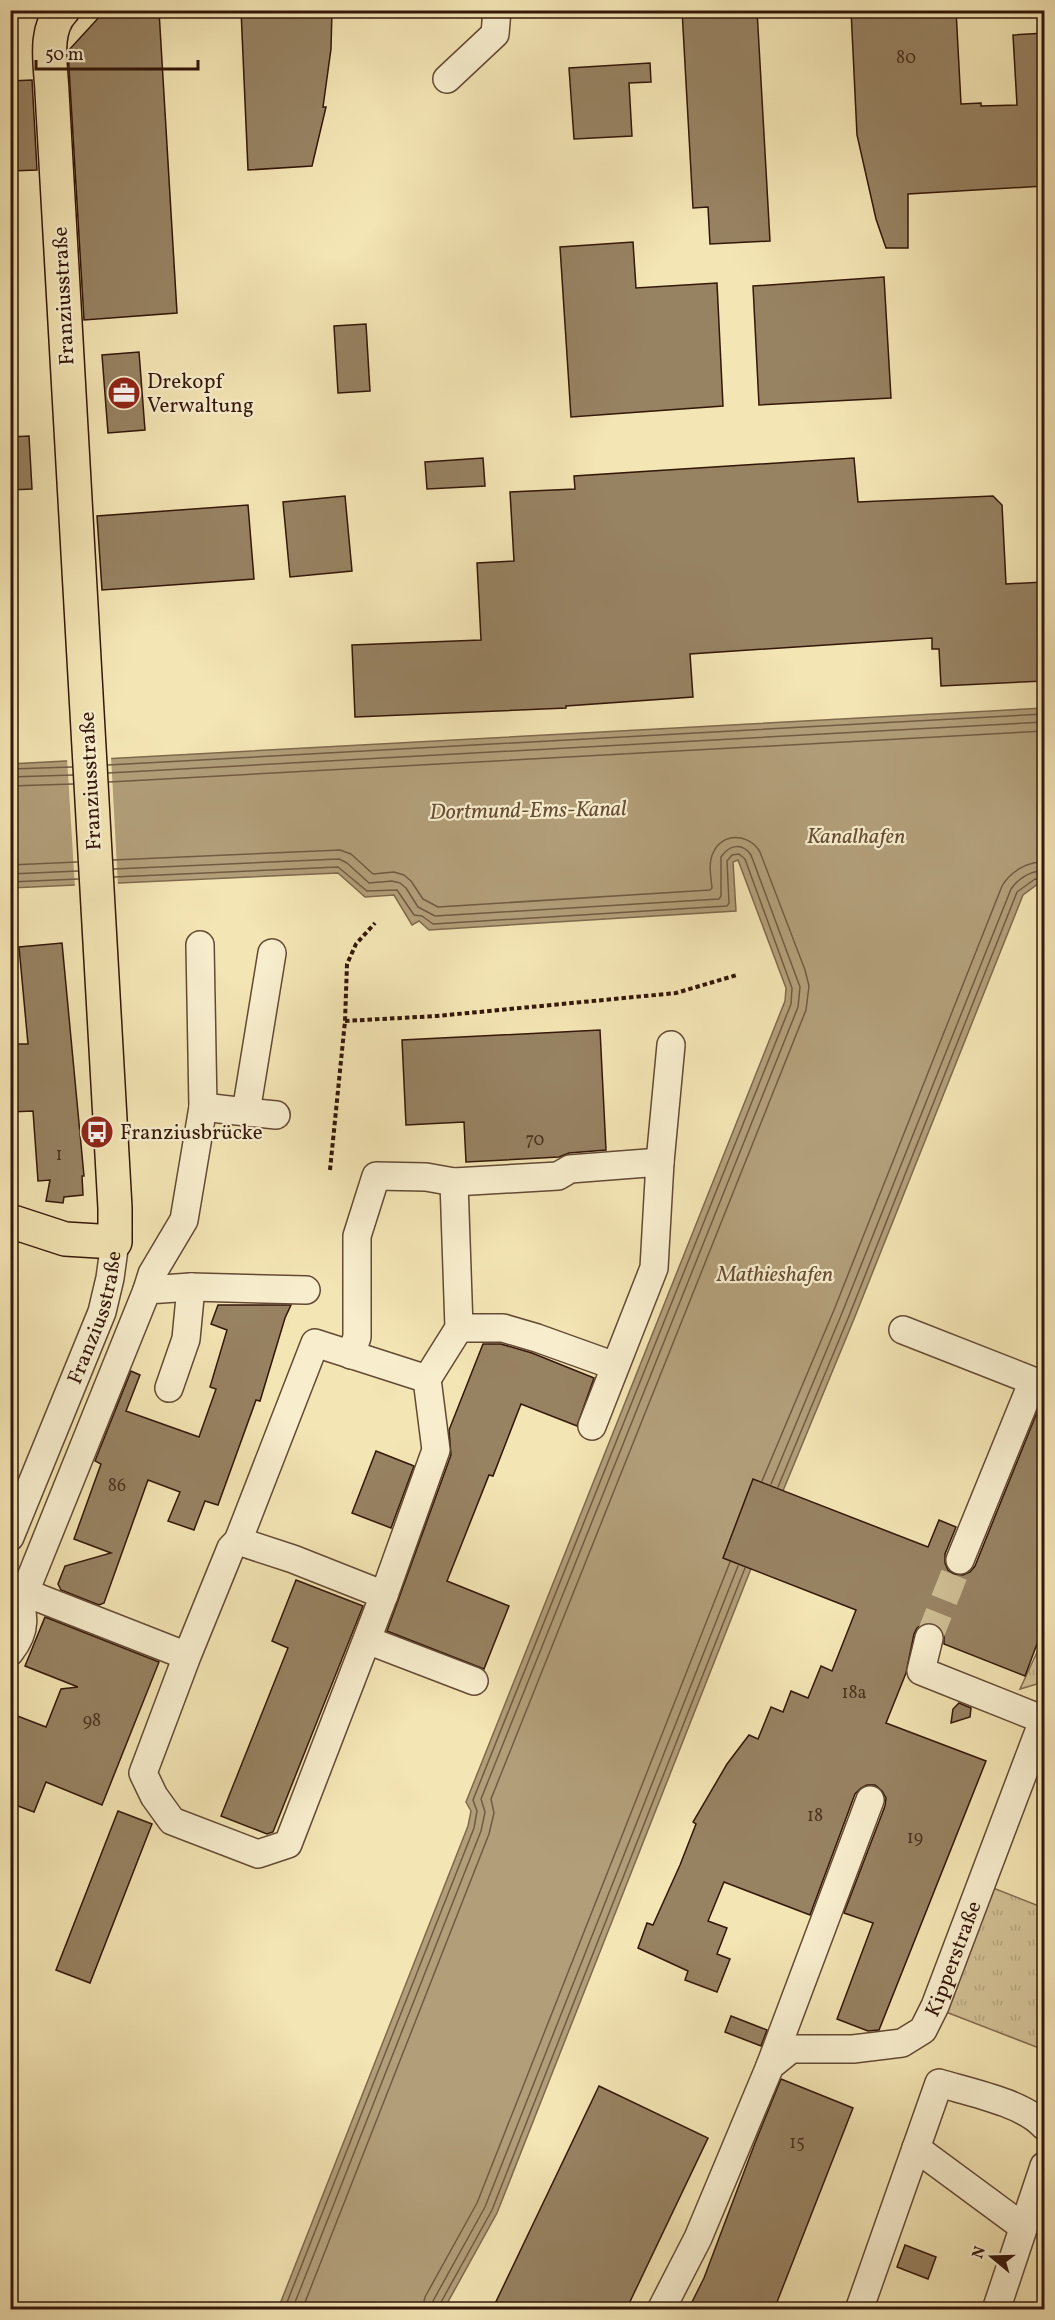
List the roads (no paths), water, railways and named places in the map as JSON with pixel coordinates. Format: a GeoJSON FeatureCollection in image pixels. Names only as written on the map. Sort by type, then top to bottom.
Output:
{"type":"FeatureCollection","features":[{"type":"Feature","properties":{"kind":"main road","name":"Franziusstraße"},"geometry":{"type":"LineString","coordinates":[[63,10],[51,31],[52,92],[115,1208],[115,1242]]}},
{"type":"Feature","properties":{"kind":"main road"},"geometry":{"type":"LineString","coordinates":[[10,1221],[65,1239],[115,1242]]}},
{"type":"Feature","properties":{"kind":"street"},"geometry":{"type":"LineString","coordinates":[[447,79],[495,34],[497,10]]}},
{"type":"Feature","properties":{"kind":"street"},"geometry":{"type":"LineString","coordinates":[[10,1652],[17,1643],[24,1626],[23,1610],[17,1589],[152,1274],[184,1220],[203,1107],[200,945]]}},
{"type":"Feature","properties":{"kind":"street"},"geometry":{"type":"LineString","coordinates":[[246,1112],[272,953]]}},
{"type":"Feature","properties":{"kind":"street"},"geometry":{"type":"LineString","coordinates":[[592,1426],[654,1268],[660,1162],[671,1045]]}},
{"type":"Feature","properties":{"kind":"street"},"geometry":{"type":"LineString","coordinates":[[203,1107],[276,1115]]}},
{"type":"Feature","properties":{"kind":"street"},"geometry":{"type":"LineString","coordinates":[[351,1355],[357,1337],[357,1236],[376,1176],[426,1177],[454,1182],[558,1176],[570,1169],[660,1162]]}},
{"type":"Feature","properties":{"kind":"street"},"geometry":{"type":"LineString","coordinates":[[427,1379],[315,1343],[238,1541],[231,1548],[187,1656],[143,1773],[154,1796],[172,1821],[258,1854],[288,1844],[384,1595],[436,1450],[427,1379],[459,1328],[454,1182]]}},
{"type":"Feature","properties":{"kind":"street","name":"Franziusstraße"},"geometry":{"type":"LineString","coordinates":[[10,1537],[102,1312],[115,1242]]}},
{"type":"Feature","properties":{"kind":"street"},"geometry":{"type":"LineString","coordinates":[[147,1290],[191,1287],[306,1290]]}},
{"type":"Feature","properties":{"kind":"street"},"geometry":{"type":"LineString","coordinates":[[169,1388],[186,1339],[191,1287]]}},
{"type":"Feature","properties":{"kind":"street"},"geometry":{"type":"LineString","coordinates":[[459,1328],[503,1328],[615,1366]]}},
{"type":"Feature","properties":{"kind":"street"},"geometry":{"type":"LineString","coordinates":[[903,1330],[1039,1383],[960,1560]]}},
{"type":"Feature","properties":{"kind":"street"},"geometry":{"type":"LineString","coordinates":[[238,1541],[293,1559],[384,1595]]}},
{"type":"Feature","properties":{"kind":"street"},"geometry":{"type":"LineString","coordinates":[[17,1589],[187,1656]]}},
{"type":"Feature","properties":{"kind":"street"},"geometry":{"type":"LineString","coordinates":[[929,1638],[921,1671],[1044,1719]]}},
{"type":"Feature","properties":{"kind":"street"},"geometry":{"type":"LineString","coordinates":[[367,1640],[474,1681]]}},
{"type":"Feature","properties":{"kind":"street","name":"Kipperstraße"},"geometry":{"type":"LineString","coordinates":[[770,2066],[791,2049],[853,2049],[893,2046],[923,2030],[935,2006],[1044,1719]]}},
{"type":"Feature","properties":{"kind":"street"},"geometry":{"type":"LineString","coordinates":[[661,2310],[698,2238],[770,2066],[870,1800]]}},
{"type":"Feature","properties":{"kind":"street"},"geometry":{"type":"LineString","coordinates":[[859,2310],[939,2083],[1009,2104],[1040,2121],[1044,2126]]}},
{"type":"Feature","properties":{"kind":"street"},"geometry":{"type":"LineString","coordinates":[[916,2148],[1023,2227]]}},
{"type":"Feature","properties":{"kind":"street"},"geometry":{"type":"LineString","coordinates":[[996,2310],[1044,2166]]}},
{"type":"Feature","properties":{"kind":"water"},"geometry":{"type":"Polygon","coordinates":[[[1044,708],[1044,887],[1038,884],[1023,895],[854,1319],[754,1561],[497,2213],[444,2309],[278,2309],[468,1826],[471,1811],[466,1802],[785,1001],[786,988],[738,860],[733,862],[736,911],[429,930],[419,921],[412,925],[394,895],[365,897],[338,873],[11,888],[10,764],[1044,708]]]}},
{"type":"Feature","properties":{"kind":"tunnel"},"geometry":{"type":"LineString","coordinates":[[929,1638],[960,1560]]}},
{"type":"Feature","properties":{"kind":"place","name":"Drekopf Verwaltung"},"geometry":{"type":"Point","coordinates":[124,393]}},
{"type":"Feature","properties":{"kind":"place","name":"Franziusbrücke"},"geometry":{"type":"Point","coordinates":[97,1132]}},
{"type":"Feature","properties":{"kind":"water label","name":"Dortmund-Ems-Kanal"},"geometry":{"type":"Point","coordinates":[528,809]}},
{"type":"Feature","properties":{"kind":"water label","name":"Kanalhafen"},"geometry":{"type":"Point","coordinates":[856,835]}},
{"type":"Feature","properties":{"kind":"water label","name":"Mathieshafen"},"geometry":{"type":"Point","coordinates":[775,1273]}}]}
